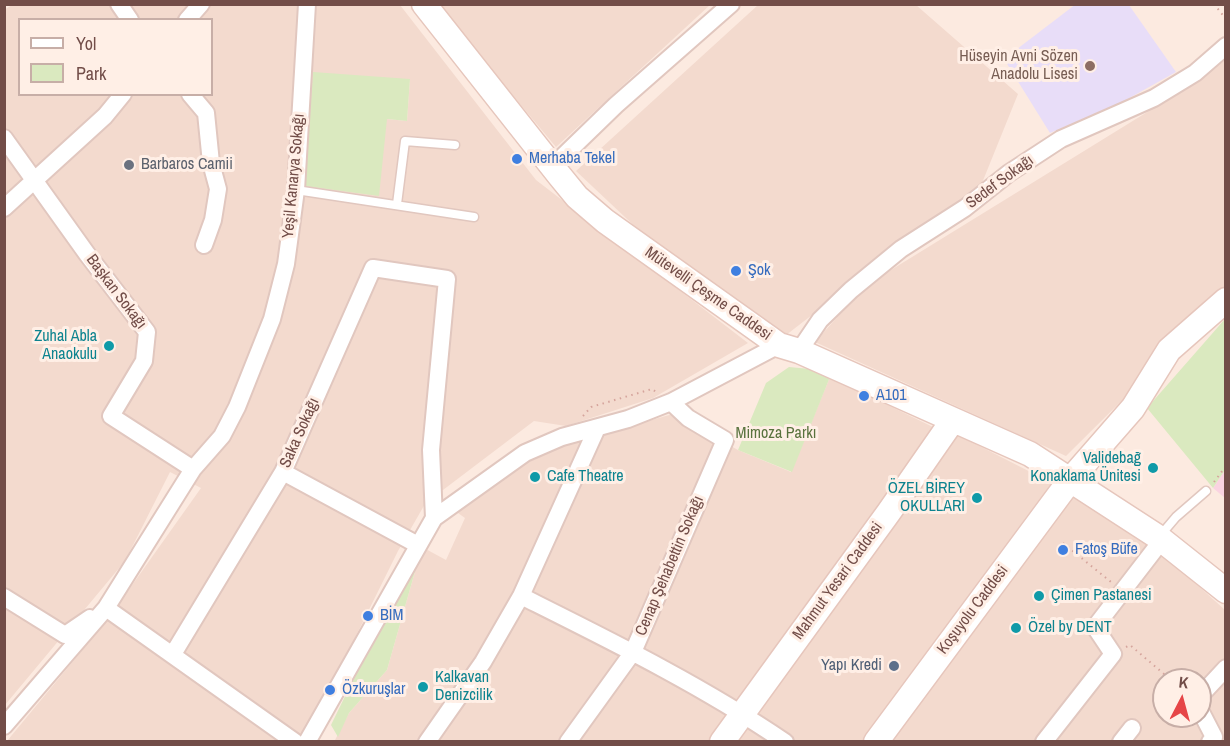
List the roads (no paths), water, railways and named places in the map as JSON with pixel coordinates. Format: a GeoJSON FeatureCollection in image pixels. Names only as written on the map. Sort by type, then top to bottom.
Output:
{"type":"FeatureCollection","features":[{"type":"Feature","properties":{"kind":"street"},"geometry":{"type":"LineString","coordinates":[[119,4],[129,18]]}},
{"type":"Feature","properties":{"kind":"street"},"geometry":{"type":"LineString","coordinates":[[189,18],[201,4]]}},
{"type":"Feature","properties":{"kind":"street","name":"Yeşil Kanarya Sokağı"},"geometry":{"type":"LineString","coordinates":[[193,469],[222,436],[237,407],[272,319],[286,264],[296,190],[306,4]]}},
{"type":"Feature","properties":{"kind":"street","name":"Mütevelli Çeşme Caddesi"},"geometry":{"type":"LineString","coordinates":[[424,4],[577,197],[605,221],[789,348],[1030,454],[1160,539],[1226,591]]}},
{"type":"Feature","properties":{"kind":"street"},"geometry":{"type":"LineString","coordinates":[[552,167],[616,105],[731,4]]}},
{"type":"Feature","properties":{"kind":"street","name":"Sedef Sokağı"},"geometry":{"type":"LineString","coordinates":[[789,348],[851,290],[901,249],[965,207],[1009,173],[1061,139],[1154,98],[1195,73],[1226,46]]}},
{"type":"Feature","properties":{"kind":"street"},"geometry":{"type":"LineString","coordinates":[[4,208],[105,116],[121,96]]}},
{"type":"Feature","properties":{"kind":"street"},"geometry":{"type":"LineString","coordinates":[[192,96],[206,113],[211,164],[218,189],[213,220],[204,244]]}},
{"type":"Feature","properties":{"kind":"street","name":"Başkan Sokağı"},"geometry":{"type":"LineString","coordinates":[[4,138],[87,254],[147,332],[144,361],[111,416],[193,469]]}},
{"type":"Feature","properties":{"kind":"street","name":"Saka Sokağı"},"geometry":{"type":"LineString","coordinates":[[173,654],[283,472],[373,268],[447,279],[431,450],[434,518]]}},
{"type":"Feature","properties":{"kind":"street","name":"Koşuyolu Caddesi"},"geometry":{"type":"LineString","coordinates":[[876,741],[1071,479],[1133,408],[1168,350],[1226,300]]}},
{"type":"Feature","properties":{"kind":"street"},"geometry":{"type":"LineString","coordinates":[[307,741],[434,518],[525,453],[561,437],[597,428],[671,402],[789,348]]}},
{"type":"Feature","properties":{"kind":"street","name":"Cenap Şehabettin Sokağı"},"geometry":{"type":"LineString","coordinates":[[568,741],[633,652],[725,440],[688,418],[671,402]]}},
{"type":"Feature","properties":{"kind":"street","name":"Mahmut Yesari Caddesi"},"geometry":{"type":"LineString","coordinates":[[722,741],[953,420]]}},
{"type":"Feature","properties":{"kind":"street"},"geometry":{"type":"LineString","coordinates":[[427,741],[483,662],[521,596],[597,428]]}},
{"type":"Feature","properties":{"kind":"street"},"geometry":{"type":"LineString","coordinates":[[4,726],[106,608],[193,469]]}},
{"type":"Feature","properties":{"kind":"street"},"geometry":{"type":"LineString","coordinates":[[283,472],[418,545]]}},
{"type":"Feature","properties":{"kind":"street"},"geometry":{"type":"LineString","coordinates":[[1044,741],[1113,654],[1095,627],[1160,539]]}},
{"type":"Feature","properties":{"kind":"street"},"geometry":{"type":"LineString","coordinates":[[521,596],[633,652],[743,713],[785,741]]}},
{"type":"Feature","properties":{"kind":"street"},"geometry":{"type":"LineString","coordinates":[[4,597],[65,635],[106,608]]}},
{"type":"Feature","properties":{"kind":"street"},"geometry":{"type":"LineString","coordinates":[[106,608],[295,741]]}},
{"type":"Feature","properties":{"kind":"street"},"geometry":{"type":"LineString","coordinates":[[1212,683],[1226,668]]}},
{"type":"Feature","properties":{"kind":"street"},"geometry":{"type":"LineString","coordinates":[[1120,741],[1132,728]]}},
{"type":"Feature","properties":{"kind":"street"},"geometry":{"type":"LineString","coordinates":[[1210,728],[1214,736],[1210,741]]}},
{"type":"Feature","properties":{"kind":"lane"},"geometry":{"type":"LineString","coordinates":[[398,204],[405,141],[455,145]]}},
{"type":"Feature","properties":{"kind":"lane"},"geometry":{"type":"LineString","coordinates":[[296,190],[474,217]]}},
{"type":"Feature","properties":{"kind":"lane"},"geometry":{"type":"LineString","coordinates":[[1160,539],[1176,517],[1206,491]]}},
{"type":"Feature","properties":{"kind":"place","name":"Hüseyin Avni Sözen Anadolu Lisesi"},"geometry":{"type":"Point","coordinates":[1090,66]}},
{"type":"Feature","properties":{"kind":"place","name":"Merhaba Tekel"},"geometry":{"type":"Point","coordinates":[517,159]}},
{"type":"Feature","properties":{"kind":"place","name":"Barbaros Camii"},"geometry":{"type":"Point","coordinates":[129,165]}},
{"type":"Feature","properties":{"kind":"place","name":"Şok"},"geometry":{"type":"Point","coordinates":[736,271]}},
{"type":"Feature","properties":{"kind":"place","name":"Zuhal Abla Anaokulu"},"geometry":{"type":"Point","coordinates":[109,346]}},
{"type":"Feature","properties":{"kind":"place","name":"A101"},"geometry":{"type":"Point","coordinates":[864,396]}},
{"type":"Feature","properties":{"kind":"place","name":"Validebağ Konaklama Ünitesi"},"geometry":{"type":"Point","coordinates":[1153,468]}},
{"type":"Feature","properties":{"kind":"place","name":"Cafe Theatre"},"geometry":{"type":"Point","coordinates":[535,477]}},
{"type":"Feature","properties":{"kind":"place","name":"ÖZEL BİREY OKULLARI"},"geometry":{"type":"Point","coordinates":[977,498]}},
{"type":"Feature","properties":{"kind":"place","name":"Fatoş Büfe"},"geometry":{"type":"Point","coordinates":[1063,550]}},
{"type":"Feature","properties":{"kind":"place","name":"Çimen Pastanesi"},"geometry":{"type":"Point","coordinates":[1039,596]}},
{"type":"Feature","properties":{"kind":"place","name":"BİM"},"geometry":{"type":"Point","coordinates":[368,616]}},
{"type":"Feature","properties":{"kind":"place","name":"Özel by DENT"},"geometry":{"type":"Point","coordinates":[1016,628]}},
{"type":"Feature","properties":{"kind":"place","name":"Yapı Kredi"},"geometry":{"type":"Point","coordinates":[894,666]}},
{"type":"Feature","properties":{"kind":"place","name":"Kalkavan Denizcilik"},"geometry":{"type":"Point","coordinates":[423,687]}},
{"type":"Feature","properties":{"kind":"place","name":"Özkuruşlar"},"geometry":{"type":"Point","coordinates":[330,690]}},
{"type":"Feature","properties":{"kind":"park label","name":"Mimoza Parkı"},"geometry":{"type":"Point","coordinates":[776,434]}}]}
